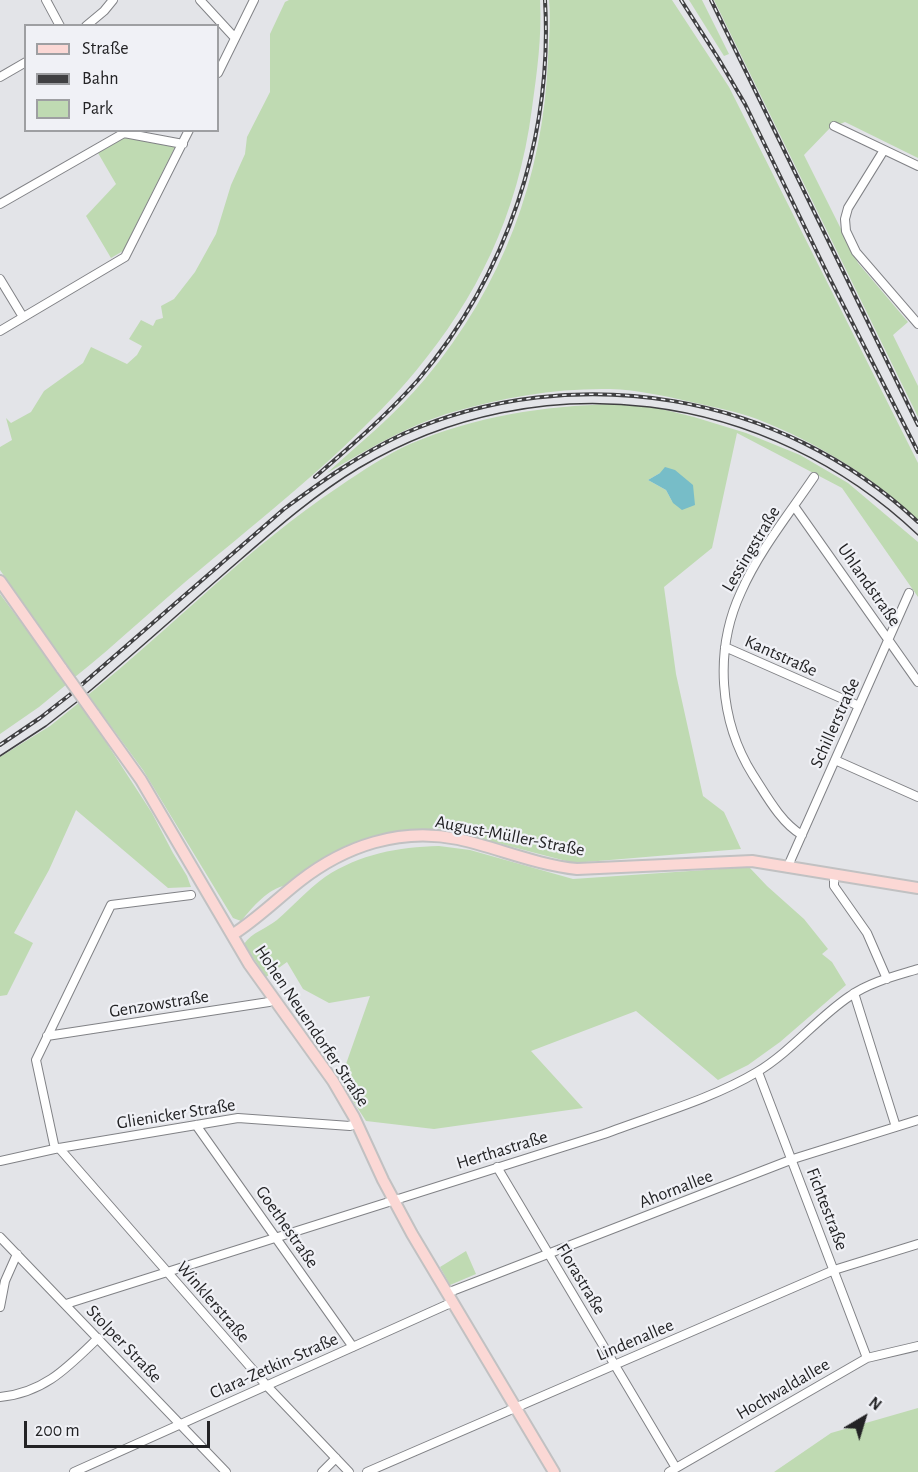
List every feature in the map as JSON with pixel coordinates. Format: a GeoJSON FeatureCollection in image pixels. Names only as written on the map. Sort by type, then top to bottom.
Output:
{"type":"FeatureCollection","features":[{"type":"Feature","properties":{"kind":"main road","name":"Hohen Neuendorfer Straße"},"geometry":{"type":"LineString","coordinates":[[0,581],[141,780],[232,935],[274,999],[333,1081],[357,1124],[393,1200],[554,1472]]}},
{"type":"Feature","properties":{"kind":"main road","name":"August-Müller-Straße"},"geometry":{"type":"LineString","coordinates":[[232,935],[301,880],[335,857],[369,843],[402,837],[456,839],[559,867],[577,869],[738,860],[918,888]]}},
{"type":"Feature","properties":{"kind":"street"},"geometry":{"type":"LineString","coordinates":[[46,0],[59,24]]}},
{"type":"Feature","properties":{"kind":"street"},"geometry":{"type":"LineString","coordinates":[[88,24],[113,0]]}},
{"type":"Feature","properties":{"kind":"street"},"geometry":{"type":"LineString","coordinates":[[200,0],[235,38]]}},
{"type":"Feature","properties":{"kind":"street"},"geometry":{"type":"LineString","coordinates":[[219,71],[254,0]]}},
{"type":"Feature","properties":{"kind":"street"},"geometry":{"type":"LineString","coordinates":[[0,77],[24,63]]}},
{"type":"Feature","properties":{"kind":"street"},"geometry":{"type":"LineString","coordinates":[[834,126],[918,166]]}},
{"type":"Feature","properties":{"kind":"street"},"geometry":{"type":"LineString","coordinates":[[0,204],[123,132],[183,144]]}},
{"type":"Feature","properties":{"kind":"street"},"geometry":{"type":"LineString","coordinates":[[0,330],[124,257],[188,132]]}},
{"type":"Feature","properties":{"kind":"street"},"geometry":{"type":"LineString","coordinates":[[884,150],[848,208],[845,219],[846,231],[851,244],[862,260],[918,323]]}},
{"type":"Feature","properties":{"kind":"street"},"geometry":{"type":"LineString","coordinates":[[0,279],[23,317]]}},
{"type":"Feature","properties":{"kind":"street","name":"Lessingstraße"},"geometry":{"type":"LineString","coordinates":[[802,835],[790,826],[763,789],[748,767],[737,744],[725,694],[725,647],[734,608],[746,581],[814,477]]}},
{"type":"Feature","properties":{"kind":"street","name":"Uhlandstraße"},"geometry":{"type":"LineString","coordinates":[[795,506],[918,682]]}},
{"type":"Feature","properties":{"kind":"street","name":"Schillerstraße"},"geometry":{"type":"LineString","coordinates":[[788,867],[909,593]]}},
{"type":"Feature","properties":{"kind":"street","name":"Kantstraße"},"geometry":{"type":"LineString","coordinates":[[725,647],[859,706]]}},
{"type":"Feature","properties":{"kind":"street"},"geometry":{"type":"LineString","coordinates":[[835,760],[918,797]]}},
{"type":"Feature","properties":{"kind":"street"},"geometry":{"type":"LineString","coordinates":[[834,874],[834,886],[867,933],[887,979]]}},
{"type":"Feature","properties":{"kind":"street"},"geometry":{"type":"LineString","coordinates":[[57,1148],[36,1060],[111,905],[191,895]]}},
{"type":"Feature","properties":{"kind":"street","name":"Herthastraße"},"geometry":{"type":"LineString","coordinates":[[66,1304],[604,1134],[728,1087],[758,1072],[785,1053],[836,1006],[854,993],[918,969]]}},
{"type":"Feature","properties":{"kind":"street"},"geometry":{"type":"LineString","coordinates":[[854,993],[897,1127]]}},
{"type":"Feature","properties":{"kind":"street","name":"Genzowstraße"},"geometry":{"type":"LineString","coordinates":[[47,1036],[268,1002],[274,999]]}},
{"type":"Feature","properties":{"kind":"street","name":"Fichtestraße"},"geometry":{"type":"LineString","coordinates":[[758,1072],[867,1358]]}},
{"type":"Feature","properties":{"kind":"street","name":"Glienicker Straße"},"geometry":{"type":"LineString","coordinates":[[0,1161],[57,1148],[243,1118],[350,1126],[357,1124]]}},
{"type":"Feature","properties":{"kind":"street","name":"Ahornallee"},"geometry":{"type":"LineString","coordinates":[[450,1298],[549,1254],[792,1159],[918,1120]]}},
{"type":"Feature","properties":{"kind":"street","name":"Goethestraße"},"geometry":{"type":"LineString","coordinates":[[196,1125],[353,1347]]}},
{"type":"Feature","properties":{"kind":"street","name":"Winklerstraße"},"geometry":{"type":"LineString","coordinates":[[57,1148],[267,1386],[350,1472]]}},
{"type":"Feature","properties":{"kind":"street","name":"Florastraße"},"geometry":{"type":"LineString","coordinates":[[497,1167],[615,1365],[673,1470]]}},
{"type":"Feature","properties":{"kind":"street","name":"Stolper Straße"},"geometry":{"type":"LineString","coordinates":[[0,1237],[226,1472]]}},
{"type":"Feature","properties":{"kind":"street","name":"Lindenallee"},"geometry":{"type":"LineString","coordinates":[[367,1472],[834,1270],[918,1244]]}},
{"type":"Feature","properties":{"kind":"street"},"geometry":{"type":"LineString","coordinates":[[0,1307],[5,1281],[17,1254]]}},
{"type":"Feature","properties":{"kind":"street","name":"Clara-Zetkin-Straße"},"geometry":{"type":"LineString","coordinates":[[74,1472],[353,1347],[450,1298]]}},
{"type":"Feature","properties":{"kind":"street"},"geometry":{"type":"LineString","coordinates":[[0,1397],[22,1393],[53,1379],[98,1338]]}},
{"type":"Feature","properties":{"kind":"street","name":"Hochwaldallee"},"geometry":{"type":"LineString","coordinates":[[673,1470],[867,1358],[918,1346]]}},
{"type":"Feature","properties":{"kind":"street"},"geometry":{"type":"LineString","coordinates":[[322,1472],[336,1458]]}},
{"type":"Feature","properties":{"kind":"green space"},"geometry":{"type":"Polygon","coordinates":[[[289,0],[540,0],[540,41],[536,81],[516,185],[491,253],[457,315],[416,371],[369,422],[317,472],[75,677],[0,570],[0,447],[12,440],[6,418],[11,423],[31,412],[44,391],[83,363],[91,347],[127,364],[137,355],[142,346],[129,339],[141,320],[153,326],[156,320],[163,318],[161,306],[174,299],[195,272],[216,234],[231,185],[245,154],[247,137],[270,92],[270,34],[285,2],[289,0]]]}},
{"type":"Feature","properties":{"kind":"green space"},"geometry":{"type":"Polygon","coordinates":[[[549,0],[672,0],[729,87],[918,463],[918,520],[862,475],[822,449],[779,428],[724,409],[641,392],[620,390],[590,389],[531,394],[453,412],[404,431],[327,473],[390,416],[425,379],[476,307],[496,269],[514,229],[538,147],[548,59],[549,0]]]}},
{"type":"Feature","properties":{"kind":"green space"},"geometry":{"type":"Polygon","coordinates":[[[689,0],[702,0],[729,54],[724,56],[689,0]]]}},
{"type":"Feature","properties":{"kind":"green space"},"geometry":{"type":"Polygon","coordinates":[[[714,0],[918,0],[918,158],[845,122],[830,128],[804,155],[858,263],[908,322],[893,335],[918,386],[918,417],[714,0]]]}},
{"type":"Feature","properties":{"kind":"green space"},"geometry":{"type":"Polygon","coordinates":[[[131,136],[175,147],[123,251],[111,258],[86,216],[116,184],[98,153],[131,136]]]}},
{"type":"Feature","properties":{"kind":"green space"},"geometry":{"type":"Polygon","coordinates":[[[614,404],[657,408],[694,417],[746,433],[800,455],[848,483],[918,542],[918,597],[842,488],[737,433],[712,548],[664,587],[676,674],[703,796],[724,812],[741,849],[574,863],[439,828],[386,835],[348,845],[287,885],[267,894],[241,921],[233,918],[143,770],[88,695],[274,534],[348,480],[383,458],[435,434],[510,414],[561,407],[614,404]],[[660,473],[648,480],[666,490],[673,503],[660,473]]]}},
{"type":"Feature","properties":{"kind":"green space"},"geometry":{"type":"Polygon","coordinates":[[[0,594],[67,684],[0,734],[0,594]]]}},
{"type":"Feature","properties":{"kind":"green space"},"geometry":{"type":"Polygon","coordinates":[[[80,702],[152,813],[191,887],[168,888],[76,810],[49,870],[14,933],[33,943],[7,995],[0,996],[0,757],[50,726],[80,702]]]}},
{"type":"Feature","properties":{"kind":"green space"},"geometry":{"type":"Polygon","coordinates":[[[439,846],[470,850],[573,879],[749,867],[804,919],[828,949],[822,954],[832,962],[846,985],[780,1042],[748,1065],[718,1080],[636,1011],[531,1051],[583,1108],[434,1129],[366,1121],[340,1081],[370,996],[329,1003],[303,989],[287,962],[266,977],[244,944],[251,936],[277,920],[318,882],[338,869],[380,853],[439,846]]]}},
{"type":"Feature","properties":{"kind":"green space"},"geometry":{"type":"Polygon","coordinates":[[[466,1251],[476,1274],[450,1285],[440,1267],[466,1251]]]}},
{"type":"Feature","properties":{"kind":"green space"},"geometry":{"type":"Polygon","coordinates":[[[918,1408],[918,1472],[774,1472],[831,1433],[918,1408]]]}},
{"type":"Feature","properties":{"kind":"water"},"geometry":{"type":"Polygon","coordinates":[[[665,467],[675,470],[693,485],[695,505],[682,510],[673,503],[666,490],[648,480],[665,467]]]}},
{"type":"Feature","properties":{"kind":"tram line"},"geometry":{"type":"LineString","coordinates":[[0,756],[46,726],[78,701],[269,535],[343,478],[429,434],[501,413],[576,404],[650,407],[722,422],[792,449],[858,486],[918,535]]}},
{"type":"Feature","properties":{"kind":"railway"},"geometry":{"type":"LineString","coordinates":[[315,477],[381,418],[418,380],[449,339],[477,296],[518,202],[532,153],[541,102],[545,51],[545,0]]}},
{"type":"Feature","properties":{"kind":"railway"},"geometry":{"type":"LineString","coordinates":[[681,0],[745,104],[918,452]]}},
{"type":"Feature","properties":{"kind":"railway"},"geometry":{"type":"LineString","coordinates":[[711,0],[918,425]]}},
{"type":"Feature","properties":{"kind":"railway"},"geometry":{"type":"LineString","coordinates":[[0,745],[72,693],[284,509],[313,488],[356,459],[403,434],[469,411],[537,398],[605,394],[674,401],[740,417],[804,443],[864,478],[918,522]]}}]}
